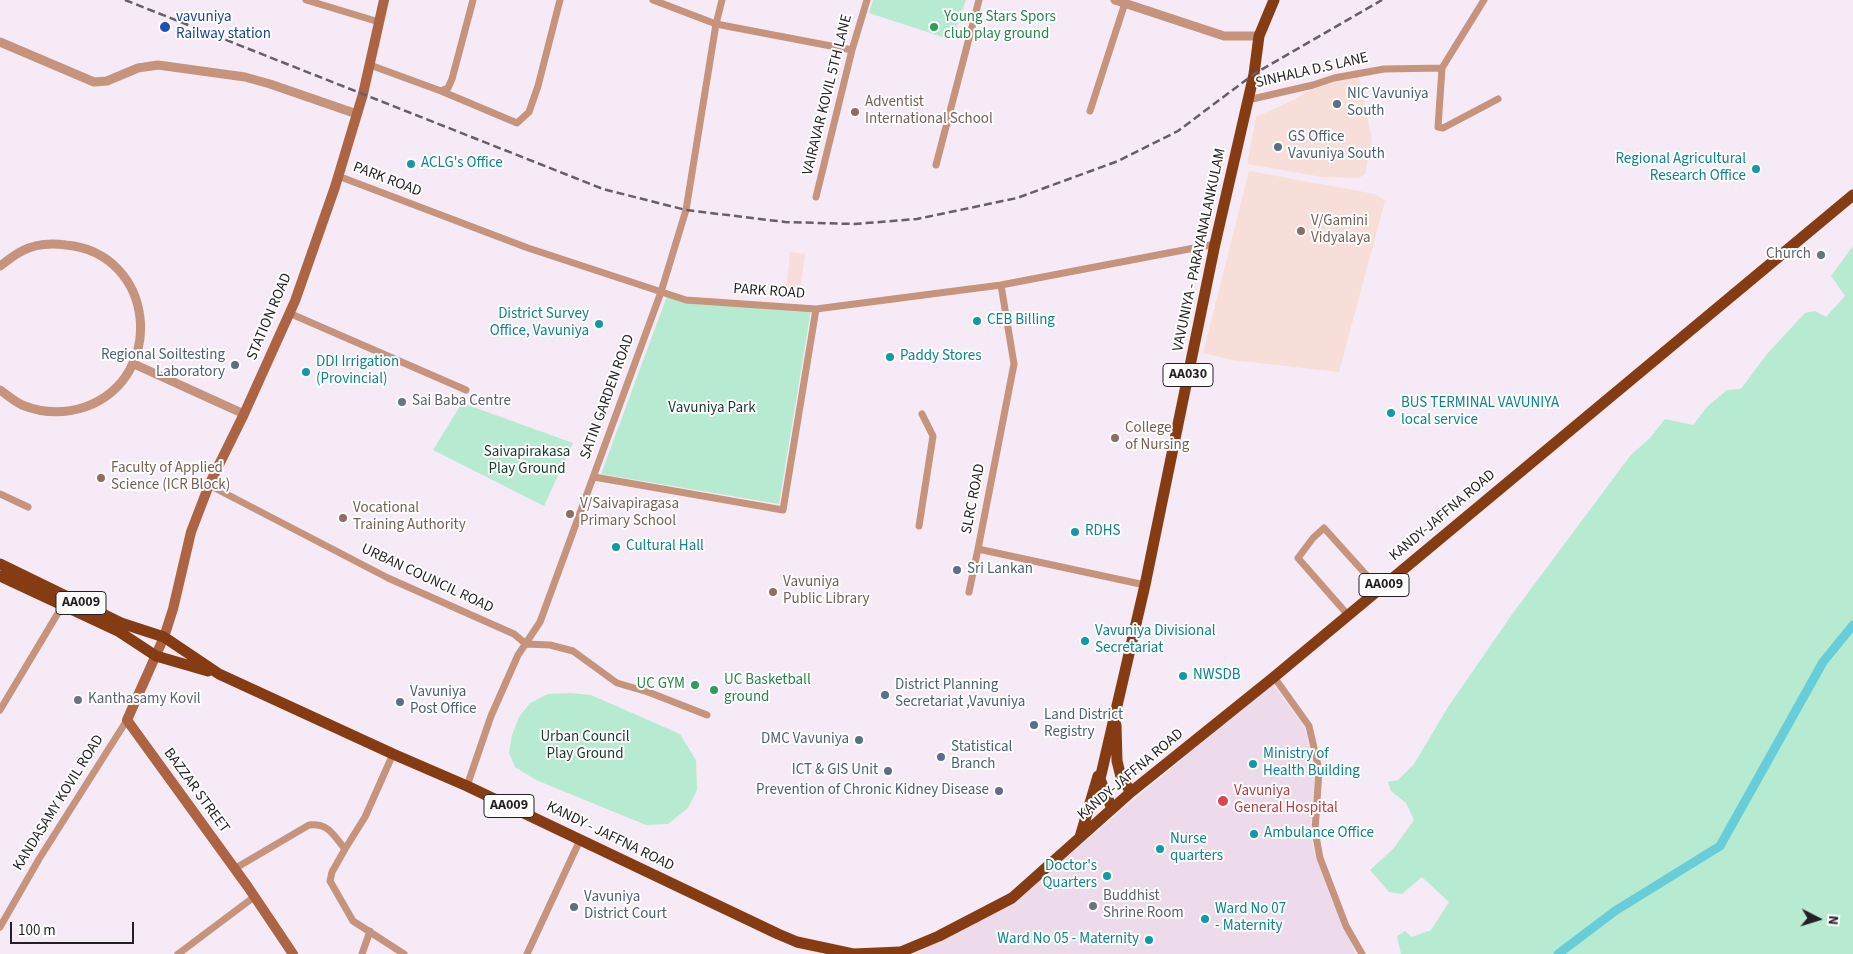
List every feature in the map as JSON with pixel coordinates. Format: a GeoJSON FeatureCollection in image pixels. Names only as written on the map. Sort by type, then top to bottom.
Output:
{"type":"FeatureCollection","features":[{"type":"Feature","properties":{"kind":"highway","name":"VAVUNIYA - PARAYANALANKULAM"},"geometry":{"type":"LineString","coordinates":[[1116,714],[1145,585],[1260,36],[1274,0]]}},
{"type":"Feature","properties":{"kind":"highway","name":"KANDY-JAFFNA ROAD"},"geometry":{"type":"LineString","coordinates":[[853,954],[898,953],[939,936],[1012,898],[1131,792],[1274,677],[1853,195]]}},
{"type":"Feature","properties":{"kind":"highway","name":"KANDY - JAFFNA ROAD"},"geometry":{"type":"LineString","coordinates":[[0,564],[22,580],[66,601],[164,637],[219,674],[467,786],[797,942],[811,952]]}},
{"type":"Feature","properties":{"kind":"highway","name":"KANDY - JAFFNA ROAD"},"geometry":{"type":"LineString","coordinates":[[0,576],[22,580]]}},
{"type":"Feature","properties":{"kind":"highway","name":"KANDY - JAFFNA ROAD"},"geometry":{"type":"LineString","coordinates":[[66,601],[118,631],[156,656],[219,674]]}},
{"type":"Feature","properties":{"kind":"highway","name":"AA030"},"geometry":{"type":"LineString","coordinates":[[1112,809],[1100,779],[1116,714]]}},
{"type":"Feature","properties":{"kind":"highway","name":"AA030"},"geometry":{"type":"LineString","coordinates":[[1116,714],[1117,761],[1120,777],[1131,792]]}},
{"type":"Feature","properties":{"kind":"highway"},"geometry":{"type":"LineString","coordinates":[[1079,839],[1106,750]]}},
{"type":"Feature","properties":{"kind":"highway","name":"KANDY - JAFFNA ROAD"},"geometry":{"type":"LineString","coordinates":[[797,942],[853,954]]}},
{"type":"Feature","properties":{"kind":"main road","name":"STATION ROAD"},"geometry":{"type":"LineString","coordinates":[[164,637],[173,609],[191,532],[209,485],[244,414],[289,313],[338,176],[370,65],[384,0]]}},
{"type":"Feature","properties":{"kind":"main road"},"geometry":{"type":"LineString","coordinates":[[127,720],[164,637]]}},
{"type":"Feature","properties":{"kind":"main road","name":"BAZZAR STREET"},"geometry":{"type":"LineString","coordinates":[[127,720],[254,896],[293,954]]}},
{"type":"Feature","properties":{"kind":"street"},"geometry":{"type":"LineString","coordinates":[[306,0],[380,22]]}},
{"type":"Feature","properties":{"kind":"street"},"geometry":{"type":"LineString","coordinates":[[441,91],[448,88],[452,79],[473,0]]}},
{"type":"Feature","properties":{"kind":"street"},"geometry":{"type":"LineString","coordinates":[[370,65],[441,91],[517,124],[529,112],[538,86],[560,0]]}},
{"type":"Feature","properties":{"kind":"street"},"geometry":{"type":"LineString","coordinates":[[653,0],[716,24],[852,50]]}},
{"type":"Feature","properties":{"kind":"street","name":"SATIN GARDEN ROAD"},"geometry":{"type":"LineString","coordinates":[[467,786],[492,716],[518,655],[540,622],[661,292],[686,210],[716,24],[722,0]]}},
{"type":"Feature","properties":{"kind":"street","name":"VAIRAVAR KOVIL 5TH LANE"},"geometry":{"type":"LineString","coordinates":[[816,197],[866,0]]}},
{"type":"Feature","properties":{"kind":"street"},"geometry":{"type":"LineString","coordinates":[[936,165],[979,0]]}},
{"type":"Feature","properties":{"kind":"street"},"geometry":{"type":"LineString","coordinates":[[1484,0],[1442,68],[1438,127],[1443,128],[1498,99]]}},
{"type":"Feature","properties":{"kind":"street"},"geometry":{"type":"LineString","coordinates":[[1090,111],[1119,1],[1224,36],[1260,36]]}},
{"type":"Feature","properties":{"kind":"street"},"geometry":{"type":"LineString","coordinates":[[0,42],[94,82],[107,81],[138,68],[158,65],[245,77],[357,114]]}},
{"type":"Feature","properties":{"kind":"street","name":"SINHALA D.S LANE"},"geometry":{"type":"LineString","coordinates":[[1248,100],[1313,86],[1334,78],[1384,69],[1442,68]]}},
{"type":"Feature","properties":{"kind":"street","name":"PARK ROAD"},"geometry":{"type":"LineString","coordinates":[[338,176],[528,248],[686,300],[816,309],[1001,285],[1215,244]]}},
{"type":"Feature","properties":{"kind":"street"},"geometry":{"type":"LineString","coordinates":[[0,266],[23,250],[51,243],[80,246],[106,259],[127,280],[139,306],[141,336],[134,364],[119,386],[98,402],[73,411],[46,412],[21,404],[0,390]]}},
{"type":"Feature","properties":{"kind":"street","name":"SLRC ROAD"},"geometry":{"type":"LineString","coordinates":[[1001,285],[1014,364],[978,549],[1145,585]]}},
{"type":"Feature","properties":{"kind":"street"},"geometry":{"type":"LineString","coordinates":[[594,477],[783,510],[816,309]]}},
{"type":"Feature","properties":{"kind":"street"},"geometry":{"type":"LineString","coordinates":[[289,313],[466,390]]}},
{"type":"Feature","properties":{"kind":"street"},"geometry":{"type":"LineString","coordinates":[[134,364],[244,414]]}},
{"type":"Feature","properties":{"kind":"street"},"geometry":{"type":"LineString","coordinates":[[919,526],[933,436],[922,414]]}},
{"type":"Feature","properties":{"kind":"street","name":"URBAN COUNCIL ROAD"},"geometry":{"type":"LineString","coordinates":[[209,485],[388,578],[514,634],[526,644]]}},
{"type":"Feature","properties":{"kind":"street"},"geometry":{"type":"LineString","coordinates":[[0,494],[28,507]]}},
{"type":"Feature","properties":{"kind":"street"},"geometry":{"type":"LineString","coordinates":[[1348,615],[1298,558],[1313,538],[1324,528],[1379,589]]}},
{"type":"Feature","properties":{"kind":"street"},"geometry":{"type":"LineString","coordinates":[[969,592],[978,549]]}},
{"type":"Feature","properties":{"kind":"street"},"geometry":{"type":"LineString","coordinates":[[0,710],[66,601]]}},
{"type":"Feature","properties":{"kind":"street"},"geometry":{"type":"LineString","coordinates":[[526,644],[550,645],[573,651],[617,683],[648,692],[707,715]]}},
{"type":"Feature","properties":{"kind":"street"},"geometry":{"type":"LineString","coordinates":[[1274,677],[1309,726],[1319,770],[1315,831],[1320,858],[1346,926],[1362,954]]}},
{"type":"Feature","properties":{"kind":"street","name":"KANDASAMY KOVIL ROAD"},"geometry":{"type":"LineString","coordinates":[[0,927],[39,859],[127,720]]}},
{"type":"Feature","properties":{"kind":"street"},"geometry":{"type":"LineString","coordinates":[[394,754],[365,818],[332,872],[330,881],[353,921],[404,954]]}},
{"type":"Feature","properties":{"kind":"street"},"geometry":{"type":"LineString","coordinates":[[234,869],[309,825],[318,824],[327,828],[345,849]]}},
{"type":"Feature","properties":{"kind":"street"},"geometry":{"type":"LineString","coordinates":[[527,954],[580,840]]}},
{"type":"Feature","properties":{"kind":"street"},"geometry":{"type":"LineString","coordinates":[[178,954],[254,896]]}},
{"type":"Feature","properties":{"kind":"street"},"geometry":{"type":"LineString","coordinates":[[362,954],[370,931]]}},
{"type":"Feature","properties":{"kind":"shaded area"},"geometry":{"type":"Polygon","coordinates":[[[1359,75],[1372,140],[1365,174],[1359,178],[1322,177],[1247,164],[1256,117],[1295,99],[1316,85],[1359,75]]]}},
{"type":"Feature","properties":{"kind":"shaded area"},"geometry":{"type":"Polygon","coordinates":[[[1249,171],[1375,194],[1385,201],[1339,372],[1232,360],[1203,353],[1249,171]]]}},
{"type":"Feature","properties":{"kind":"shaded area"},"geometry":{"type":"Polygon","coordinates":[[[790,252],[805,254],[800,292],[786,291],[790,252]]]}},
{"type":"Feature","properties":{"kind":"shaded area","name":"Vavuniya General Hospital"},"geometry":{"type":"Polygon","coordinates":[[[1272,683],[1305,728],[1315,771],[1311,831],[1314,851],[1332,901],[1356,954],[914,954],[1009,906],[1272,683]]]}},
{"type":"Feature","properties":{"kind":"green space","name":"Young Stars Spors club play ground"},"geometry":{"type":"Polygon","coordinates":[[[873,0],[966,0],[952,40],[869,13],[873,0]]]}},
{"type":"Feature","properties":{"kind":"green space"},"geometry":{"type":"Polygon","coordinates":[[[1853,246],[1853,954],[1401,954],[1397,936],[1405,931],[1412,937],[1431,930],[1449,902],[1422,877],[1402,894],[1389,892],[1370,870],[1393,849],[1414,820],[1406,803],[1391,791],[1388,782],[1398,780],[1414,764],[1448,707],[1513,613],[1630,456],[1650,438],[1665,419],[1693,425],[1707,407],[1727,390],[1741,389],[1767,354],[1805,313],[1815,311],[1826,317],[1845,296],[1831,276],[1853,246]]]}},
{"type":"Feature","properties":{"kind":"green space","name":"Vavuniya Park"},"geometry":{"type":"Polygon","coordinates":[[[667,296],[811,310],[779,504],[601,474],[667,296]]]}},
{"type":"Feature","properties":{"kind":"green space","name":"Saivapirakasa Play Ground"},"geometry":{"type":"Polygon","coordinates":[[[462,403],[573,443],[544,506],[433,450],[462,403]]]}},
{"type":"Feature","properties":{"kind":"green space","name":"Urban Council Play Ground"},"geometry":{"type":"Polygon","coordinates":[[[571,693],[591,695],[680,734],[696,760],[697,790],[688,808],[668,824],[646,825],[536,780],[515,767],[509,753],[512,735],[519,717],[530,703],[548,694],[571,693]]]}},
{"type":"Feature","properties":{"kind":"waterway"},"geometry":{"type":"LineString","coordinates":[[1558,954],[1615,911],[1720,846],[1823,662],[1853,625]]}},
{"type":"Feature","properties":{"kind":"railway"},"geometry":{"type":"LineString","coordinates":[[125,0],[603,189],[686,210],[785,222],[854,224],[917,219],[1017,198],[1118,161],[1178,131],[1254,74],[1382,0]]}},
{"type":"Feature","properties":{"kind":"place","name":"vavuniya Railway station"},"geometry":{"type":"Point","coordinates":[165,27]}},
{"type":"Feature","properties":{"kind":"place","name":"Young Stars Spors club play ground"},"geometry":{"type":"Point","coordinates":[934,27]}},
{"type":"Feature","properties":{"kind":"place","name":"NIC Vavuniya South"},"geometry":{"type":"Point","coordinates":[1337,104]}},
{"type":"Feature","properties":{"kind":"place","name":"Adventist International School"},"geometry":{"type":"Point","coordinates":[855,112]}},
{"type":"Feature","properties":{"kind":"place","name":"GS Office Vavuniya South"},"geometry":{"type":"Point","coordinates":[1278,147]}},
{"type":"Feature","properties":{"kind":"place","name":"ACLG's Office"},"geometry":{"type":"Point","coordinates":[411,164]}},
{"type":"Feature","properties":{"kind":"place","name":"Regional Agricultural Research Office"},"geometry":{"type":"Point","coordinates":[1756,169]}},
{"type":"Feature","properties":{"kind":"place","name":"V/Gamini Vidyalaya"},"geometry":{"type":"Point","coordinates":[1301,231]}},
{"type":"Feature","properties":{"kind":"place","name":"Church"},"geometry":{"type":"Point","coordinates":[1821,255]}},
{"type":"Feature","properties":{"kind":"place","name":"CEB Billing"},"geometry":{"type":"Point","coordinates":[977,321]}},
{"type":"Feature","properties":{"kind":"place","name":"District Survey Office, Vavuniya"},"geometry":{"type":"Point","coordinates":[599,324]}},
{"type":"Feature","properties":{"kind":"place","name":"Paddy Stores"},"geometry":{"type":"Point","coordinates":[890,357]}},
{"type":"Feature","properties":{"kind":"place","name":"Regional Soiltesting Laboratory"},"geometry":{"type":"Point","coordinates":[235,365]}},
{"type":"Feature","properties":{"kind":"place","name":"DDI Irrigation (Provincial)"},"geometry":{"type":"Point","coordinates":[306,372]}},
{"type":"Feature","properties":{"kind":"place","name":"Sai Baba Centre"},"geometry":{"type":"Point","coordinates":[402,402]}},
{"type":"Feature","properties":{"kind":"place","name":"BUS TERMINAL VAVUNIYA local service"},"geometry":{"type":"Point","coordinates":[1391,413]}},
{"type":"Feature","properties":{"kind":"place","name":"College of Nursing"},"geometry":{"type":"Point","coordinates":[1115,438]}},
{"type":"Feature","properties":{"kind":"place","name":"Faculty of Applied Science (ICR Block)"},"geometry":{"type":"Point","coordinates":[101,478]}},
{"type":"Feature","properties":{"kind":"place","name":"V/Saivapiragasa Primary School"},"geometry":{"type":"Point","coordinates":[570,514]}},
{"type":"Feature","properties":{"kind":"place","name":"Vocational Training Authority"},"geometry":{"type":"Point","coordinates":[343,518]}},
{"type":"Feature","properties":{"kind":"place","name":"RDHS"},"geometry":{"type":"Point","coordinates":[1075,532]}},
{"type":"Feature","properties":{"kind":"place","name":"Cultural Hall"},"geometry":{"type":"Point","coordinates":[616,547]}},
{"type":"Feature","properties":{"kind":"place","name":"Sri Lankan"},"geometry":{"type":"Point","coordinates":[957,570]}},
{"type":"Feature","properties":{"kind":"place","name":"Vavuniya Public Library"},"geometry":{"type":"Point","coordinates":[773,592]}},
{"type":"Feature","properties":{"kind":"place","name":"Vavuniya Divisional Secretariat"},"geometry":{"type":"Point","coordinates":[1085,641]}},
{"type":"Feature","properties":{"kind":"place","name":"NWSDB"},"geometry":{"type":"Point","coordinates":[1183,676]}},
{"type":"Feature","properties":{"kind":"place","name":"UC GYM"},"geometry":{"type":"Point","coordinates":[695,685]}},
{"type":"Feature","properties":{"kind":"place","name":"UC Basketball ground"},"geometry":{"type":"Point","coordinates":[714,690]}},
{"type":"Feature","properties":{"kind":"place","name":"District Planning Secretariat ,Vavuniya"},"geometry":{"type":"Point","coordinates":[885,695]}},
{"type":"Feature","properties":{"kind":"place","name":"Kanthasamy Kovil"},"geometry":{"type":"Point","coordinates":[78,700]}},
{"type":"Feature","properties":{"kind":"place","name":"Vavuniya Post Office"},"geometry":{"type":"Point","coordinates":[400,702]}},
{"type":"Feature","properties":{"kind":"place","name":"Land District Registry"},"geometry":{"type":"Point","coordinates":[1034,725]}},
{"type":"Feature","properties":{"kind":"place","name":"DMC Vavuniya"},"geometry":{"type":"Point","coordinates":[859,740]}},
{"type":"Feature","properties":{"kind":"place","name":"Statistical Branch"},"geometry":{"type":"Point","coordinates":[941,757]}},
{"type":"Feature","properties":{"kind":"place","name":"Ministry of Health Building"},"geometry":{"type":"Point","coordinates":[1253,764]}},
{"type":"Feature","properties":{"kind":"place","name":"ICT & GIS Unit"},"geometry":{"type":"Point","coordinates":[888,771]}},
{"type":"Feature","properties":{"kind":"place","name":"Prevention of Chronic Kidney Disease"},"geometry":{"type":"Point","coordinates":[999,791]}},
{"type":"Feature","properties":{"kind":"place","name":"Vavuniya General Hospital"},"geometry":{"type":"Point","coordinates":[1223,801]}},
{"type":"Feature","properties":{"kind":"place","name":"Ambulance Office"},"geometry":{"type":"Point","coordinates":[1254,834]}},
{"type":"Feature","properties":{"kind":"place","name":"Nurse quarters"},"geometry":{"type":"Point","coordinates":[1160,849]}},
{"type":"Feature","properties":{"kind":"place","name":"Doctor's Quarters"},"geometry":{"type":"Point","coordinates":[1107,876]}},
{"type":"Feature","properties":{"kind":"place","name":"Buddhist Shrine Room"},"geometry":{"type":"Point","coordinates":[1093,906]}},
{"type":"Feature","properties":{"kind":"place","name":"Vavuniya District Court"},"geometry":{"type":"Point","coordinates":[574,907]}},
{"type":"Feature","properties":{"kind":"place","name":"Ward No 07 - Maternity"},"geometry":{"type":"Point","coordinates":[1205,919]}},
{"type":"Feature","properties":{"kind":"place","name":"Ward No 05 - Maternity"},"geometry":{"type":"Point","coordinates":[1149,940]}}]}
